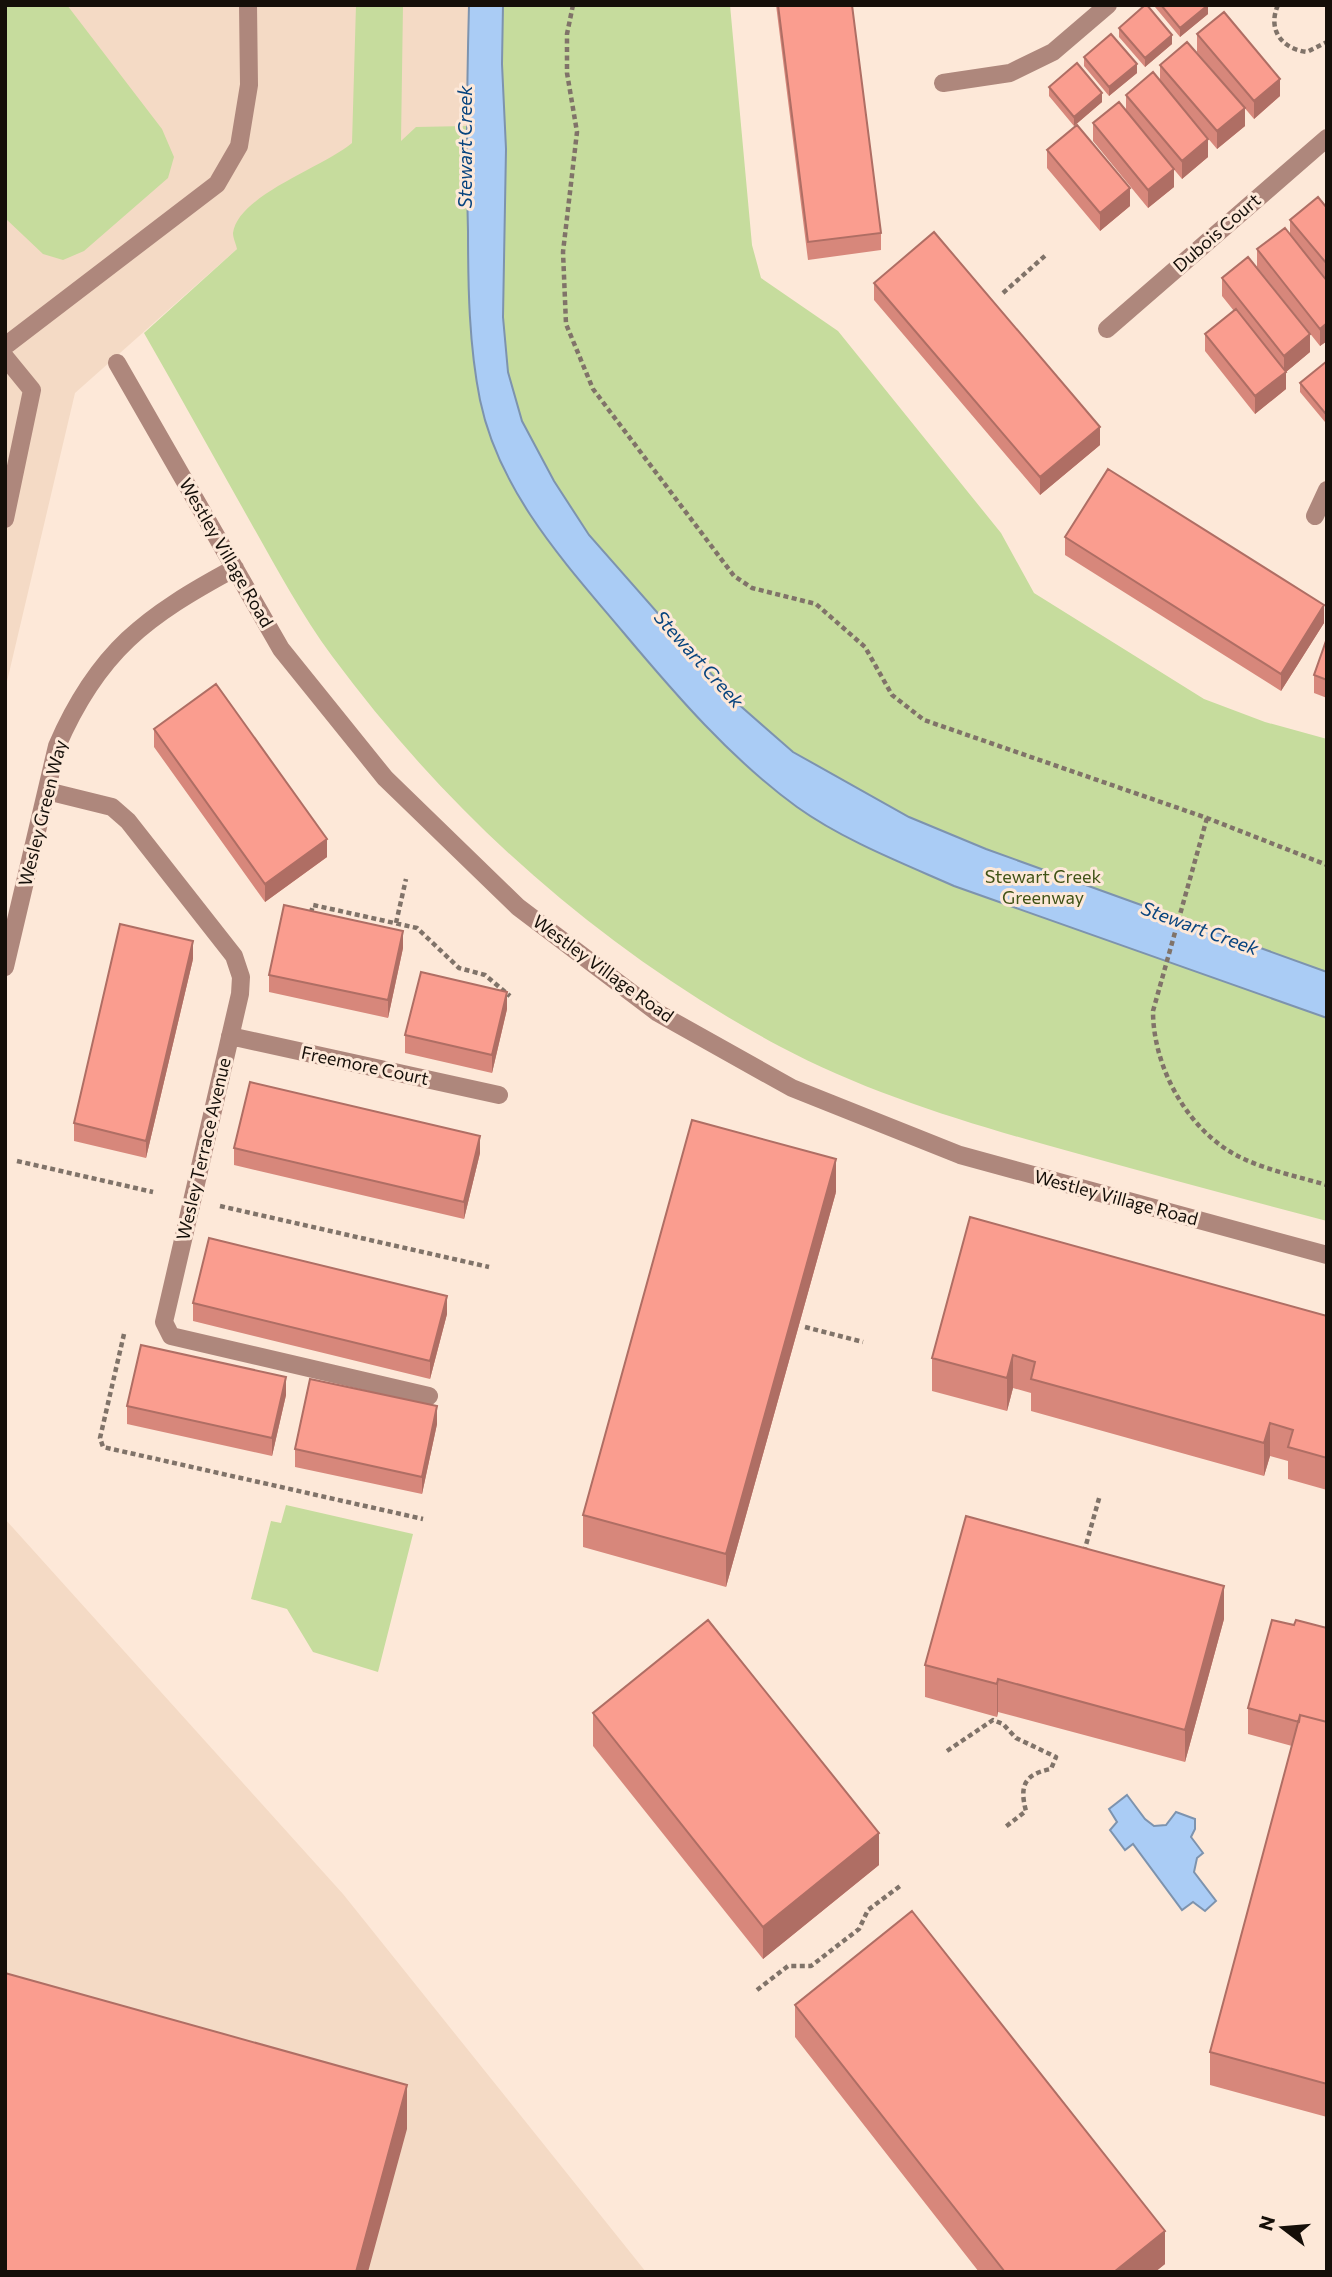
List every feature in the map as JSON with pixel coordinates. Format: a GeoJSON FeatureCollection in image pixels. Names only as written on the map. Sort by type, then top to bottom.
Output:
{"type":"FeatureCollection","features":[{"type":"Feature","properties":{"kind":"street"},"geometry":{"type":"LineString","coordinates":[[5,346],[218,184],[239,145],[249,85],[248,5]]}},
{"type":"Feature","properties":{"kind":"street"},"geometry":{"type":"LineString","coordinates":[[943,83],[1010,73],[1053,52],[1108,5]]}},
{"type":"Feature","properties":{"kind":"street","name":"Dubois Court"},"geometry":{"type":"LineString","coordinates":[[1107,329],[1327,138]]}},
{"type":"Feature","properties":{"kind":"street"},"geometry":{"type":"LineString","coordinates":[[5,358],[32,390],[5,519]]}},
{"type":"Feature","properties":{"kind":"street","name":"Westley Village Road"},"geometry":{"type":"LineString","coordinates":[[117,363],[281,649],[385,778],[518,906],[658,1013],[792,1088],[960,1155],[1327,1255]]}},
{"type":"Feature","properties":{"kind":"street"},"geometry":{"type":"LineString","coordinates":[[1315,516],[1327,490]]}},
{"type":"Feature","properties":{"kind":"street","name":"Wesley Green Way"},"geometry":{"type":"LineString","coordinates":[[5,967],[57,746],[71,712],[114,649],[146,621],[183,596],[234,568]]}},
{"type":"Feature","properties":{"kind":"street","name":"Wesley Terrace Avenue"},"geometry":{"type":"LineString","coordinates":[[47,791],[112,807],[128,821],[234,956],[240,986],[164,1322],[166,1330],[171,1336],[429,1396]]}},
{"type":"Feature","properties":{"kind":"street","name":"Freemore Court"},"geometry":{"type":"LineString","coordinates":[[230,1036],[499,1096]]}},
{"type":"Feature","properties":{"kind":"path"},"geometry":{"type":"LineString","coordinates":[[573,5],[568,34],[567,73],[577,132],[563,252],[566,324],[593,389],[734,576],[752,589],[816,604],[865,647],[892,695],[924,720],[1208,818],[1327,865]]}},
{"type":"Feature","properties":{"kind":"path"},"geometry":{"type":"LineString","coordinates":[[1277,6],[1275,30],[1287,47],[1307,52],[1327,42]]}},
{"type":"Feature","properties":{"kind":"path"},"geometry":{"type":"LineString","coordinates":[[1003,293],[1047,254]]}},
{"type":"Feature","properties":{"kind":"path"},"geometry":{"type":"LineString","coordinates":[[1208,818],[1153,1011],[1153,1036],[1175,1093],[1210,1139],[1244,1159],[1327,1185]]}},
{"type":"Feature","properties":{"kind":"path"},"geometry":{"type":"LineString","coordinates":[[396,923],[406,879]]}},
{"type":"Feature","properties":{"kind":"path"},"geometry":{"type":"LineString","coordinates":[[299,915],[310,918],[313,905],[417,928],[459,968],[485,975],[510,996]]}},
{"type":"Feature","properties":{"kind":"path"},"geometry":{"type":"LineString","coordinates":[[17,1161],[153,1192]]}},
{"type":"Feature","properties":{"kind":"path"},"geometry":{"type":"LineString","coordinates":[[208,1204],[489,1268]]}},
{"type":"Feature","properties":{"kind":"path"},"geometry":{"type":"LineString","coordinates":[[805,1327],[863,1342]]}},
{"type":"Feature","properties":{"kind":"path"},"geometry":{"type":"LineString","coordinates":[[124,1335],[100,1438],[103,1447],[423,1519]]}},
{"type":"Feature","properties":{"kind":"path"},"geometry":{"type":"LineString","coordinates":[[1082,1560],[1100,1495]]}},
{"type":"Feature","properties":{"kind":"path"},"geometry":{"type":"LineString","coordinates":[[947,1751],[993,1720],[1003,1724],[1016,1738],[1056,1756],[1051,1769],[1037,1772],[1026,1781],[1021,1793],[1026,1811],[1004,1828]]}},
{"type":"Feature","properties":{"kind":"path"},"geometry":{"type":"LineString","coordinates":[[757,1990],[788,1966],[811,1966],[859,1929],[869,1910],[900,1886]]}},
{"type":"Feature","properties":{"kind":"shaded area"},"geometry":{"type":"Polygon","coordinates":[[[5,5],[482,5],[798,808],[725,791],[237,249],[75,393],[5,690],[5,5]]]}},
{"type":"Feature","properties":{"kind":"shaded area"},"geometry":{"type":"Polygon","coordinates":[[[5,1519],[343,1894],[646,2272],[5,2272],[5,1519]]]}},
{"type":"Feature","properties":{"kind":"green space"},"geometry":{"type":"Polygon","coordinates":[[[5,5],[67,5],[162,129],[174,157],[168,178],[84,251],[63,260],[43,254],[5,218],[5,5]]]}},
{"type":"Feature","properties":{"kind":"green space","name":"Stewart Creek Greenway"},"geometry":{"type":"Polygon","coordinates":[[[356,5],[403,5],[401,141],[416,127],[466,126],[469,299],[480,401],[579,580],[675,694],[757,775],[799,808],[583,564],[504,400],[482,5],[730,5],[752,245],[761,278],[838,331],[1001,533],[1034,593],[1204,699],[1265,722],[1327,739],[1327,1221],[964,1121],[851,1080],[779,1046],[714,1009],[651,968],[534,876],[427,772],[378,715],[332,656],[299,607],[144,333],[237,249],[233,233],[238,219],[250,206],[265,194],[352,143],[356,5]]]}},
{"type":"Feature","properties":{"kind":"green space"},"geometry":{"type":"Polygon","coordinates":[[[286,1505],[413,1534],[378,1672],[313,1652],[287,1609],[251,1599],[271,1521],[281,1523],[286,1505]]]}},
{"type":"Feature","properties":{"kind":"water","name":"Stewart Creek"},"geometry":{"type":"Polygon","coordinates":[[[469,5],[503,5],[502,64],[506,149],[503,317],[508,372],[522,421],[554,481],[589,535],[736,702],[793,752],[909,817],[986,849],[1327,972],[1327,1018],[954,886],[894,860],[815,819],[749,768],[705,725],[579,580],[518,496],[489,434],[480,400],[473,358],[469,295],[469,5]]]}},
{"type":"Feature","properties":{"kind":"water"},"geometry":{"type":"Polygon","coordinates":[[[1127,1795],[1145,1819],[1154,1826],[1166,1825],[1176,1812],[1195,1819],[1195,1829],[1191,1837],[1203,1853],[1197,1858],[1194,1872],[1216,1901],[1205,1911],[1193,1902],[1182,1910],[1133,1844],[1125,1850],[1110,1830],[1117,1822],[1109,1809],[1127,1795]]]}},
{"type":"Feature","properties":{"kind":"building"},"geometry":{"type":"Polygon","coordinates":[[[778,5],[852,5],[881,233],[808,242],[778,5]]]}},
{"type":"Feature","properties":{"kind":"building"},"geometry":{"type":"Polygon","coordinates":[[[1145,5],[1172,35],[1145,58],[1119,28],[1145,5]]]}},
{"type":"Feature","properties":{"kind":"building"},"geometry":{"type":"Polygon","coordinates":[[[1161,5],[1208,5],[1180,28],[1161,5]]]}},
{"type":"Feature","properties":{"kind":"building"},"geometry":{"type":"Polygon","coordinates":[[[1224,12],[1280,79],[1254,101],[1197,34],[1224,12]]]}},
{"type":"Feature","properties":{"kind":"building"},"geometry":{"type":"Polygon","coordinates":[[[1111,34],[1137,64],[1109,87],[1084,57],[1111,34]]]}},
{"type":"Feature","properties":{"kind":"building"},"geometry":{"type":"Polygon","coordinates":[[[1187,42],[1245,108],[1217,131],[1160,65],[1187,42]]]}},
{"type":"Feature","properties":{"kind":"building"},"geometry":{"type":"Polygon","coordinates":[[[1077,63],[1102,93],[1074,117],[1049,87],[1077,63]]]}},
{"type":"Feature","properties":{"kind":"building"},"geometry":{"type":"Polygon","coordinates":[[[1153,72],[1208,139],[1182,161],[1126,95],[1153,72]]]}},
{"type":"Feature","properties":{"kind":"building"},"geometry":{"type":"Polygon","coordinates":[[[1119,102],[1174,169],[1148,190],[1093,123],[1119,102]]]}},
{"type":"Feature","properties":{"kind":"building"},"geometry":{"type":"Polygon","coordinates":[[[1077,125],[1130,188],[1100,213],[1047,150],[1077,125]]]}},
{"type":"Feature","properties":{"kind":"building"},"geometry":{"type":"Polygon","coordinates":[[[1318,197],[1327,208],[1327,264],[1290,220],[1318,197]]]}},
{"type":"Feature","properties":{"kind":"building"},"geometry":{"type":"Polygon","coordinates":[[[1285,228],[1327,281],[1327,323],[1320,329],[1257,249],[1285,228]]]}},
{"type":"Feature","properties":{"kind":"building"},"geometry":{"type":"Polygon","coordinates":[[[934,232],[1100,427],[1040,477],[874,283],[934,232]]]}},
{"type":"Feature","properties":{"kind":"building"},"geometry":{"type":"Polygon","coordinates":[[[1248,257],[1310,334],[1284,356],[1222,278],[1248,257]]]}},
{"type":"Feature","properties":{"kind":"building"},"geometry":{"type":"Polygon","coordinates":[[[1236,309],[1286,372],[1255,396],[1205,334],[1236,309]]]}},
{"type":"Feature","properties":{"kind":"building"},"geometry":{"type":"Polygon","coordinates":[[[1327,361],[1327,412],[1325,413],[1300,383],[1327,361]]]}},
{"type":"Feature","properties":{"kind":"building"},"geometry":{"type":"Polygon","coordinates":[[[1108,469],[1324,605],[1281,674],[1065,537],[1108,469]]]}},
{"type":"Feature","properties":{"kind":"building"},"geometry":{"type":"Polygon","coordinates":[[[1327,638],[1327,680],[1314,675],[1327,638]]]}},
{"type":"Feature","properties":{"kind":"building"},"geometry":{"type":"Polygon","coordinates":[[[216,684],[327,839],[265,884],[154,729],[216,684]]]}},
{"type":"Feature","properties":{"kind":"building"},"geometry":{"type":"Polygon","coordinates":[[[284,905],[403,931],[388,1000],[269,975],[284,905]]]}},
{"type":"Feature","properties":{"kind":"building"},"geometry":{"type":"Polygon","coordinates":[[[120,924],[193,941],[146,1141],[74,1123],[120,924]]]}},
{"type":"Feature","properties":{"kind":"building"},"geometry":{"type":"Polygon","coordinates":[[[421,972],[507,992],[492,1055],[405,1035],[421,972]]]}},
{"type":"Feature","properties":{"kind":"building"},"geometry":{"type":"Polygon","coordinates":[[[250,1082],[480,1136],[464,1202],[234,1148],[250,1082]]]}},
{"type":"Feature","properties":{"kind":"building"},"geometry":{"type":"Polygon","coordinates":[[[692,1120],[836,1159],[726,1554],[583,1515],[692,1120]]]}},
{"type":"Feature","properties":{"kind":"building"},"geometry":{"type":"Polygon","coordinates":[[[970,1217],[1327,1316],[1327,1458],[1288,1447],[1293,1430],[1270,1423],[1264,1443],[1031,1379],[1035,1362],[1013,1355],[1007,1378],[932,1358],[970,1217]]]}},
{"type":"Feature","properties":{"kind":"building"},"geometry":{"type":"Polygon","coordinates":[[[209,1238],[447,1296],[430,1361],[193,1303],[209,1238]]]}},
{"type":"Feature","properties":{"kind":"building"},"geometry":{"type":"Polygon","coordinates":[[[141,1345],[286,1377],[272,1438],[127,1406],[141,1345]]]}},
{"type":"Feature","properties":{"kind":"building"},"geometry":{"type":"Polygon","coordinates":[[[310,1379],[437,1406],[422,1477],[295,1449],[310,1379]]]}},
{"type":"Feature","properties":{"kind":"building"},"geometry":{"type":"Polygon","coordinates":[[[966,1516],[1224,1586],[1185,1730],[998,1679],[997,1684],[925,1665],[966,1516]]]}},
{"type":"Feature","properties":{"kind":"building"},"geometry":{"type":"Polygon","coordinates":[[[708,1620],[879,1833],[763,1927],[593,1713],[708,1620]]]}},
{"type":"Feature","properties":{"kind":"building"},"geometry":{"type":"Polygon","coordinates":[[[1272,1620],[1294,1625],[1296,1620],[1327,1628],[1327,1722],[1300,1715],[1299,1722],[1248,1708],[1272,1620]]]}},
{"type":"Feature","properties":{"kind":"building"},"geometry":{"type":"Polygon","coordinates":[[[1300,1715],[1327,1722],[1327,2084],[1210,2052],[1300,1715]]]}},
{"type":"Feature","properties":{"kind":"building"},"geometry":{"type":"Polygon","coordinates":[[[912,1911],[1165,2231],[1114,2272],[1005,2272],[795,2005],[912,1911]]]}},
{"type":"Feature","properties":{"kind":"building"},"geometry":{"type":"Polygon","coordinates":[[[5,1973],[407,2085],[356,2272],[5,2272],[5,1973]]]}}]}
